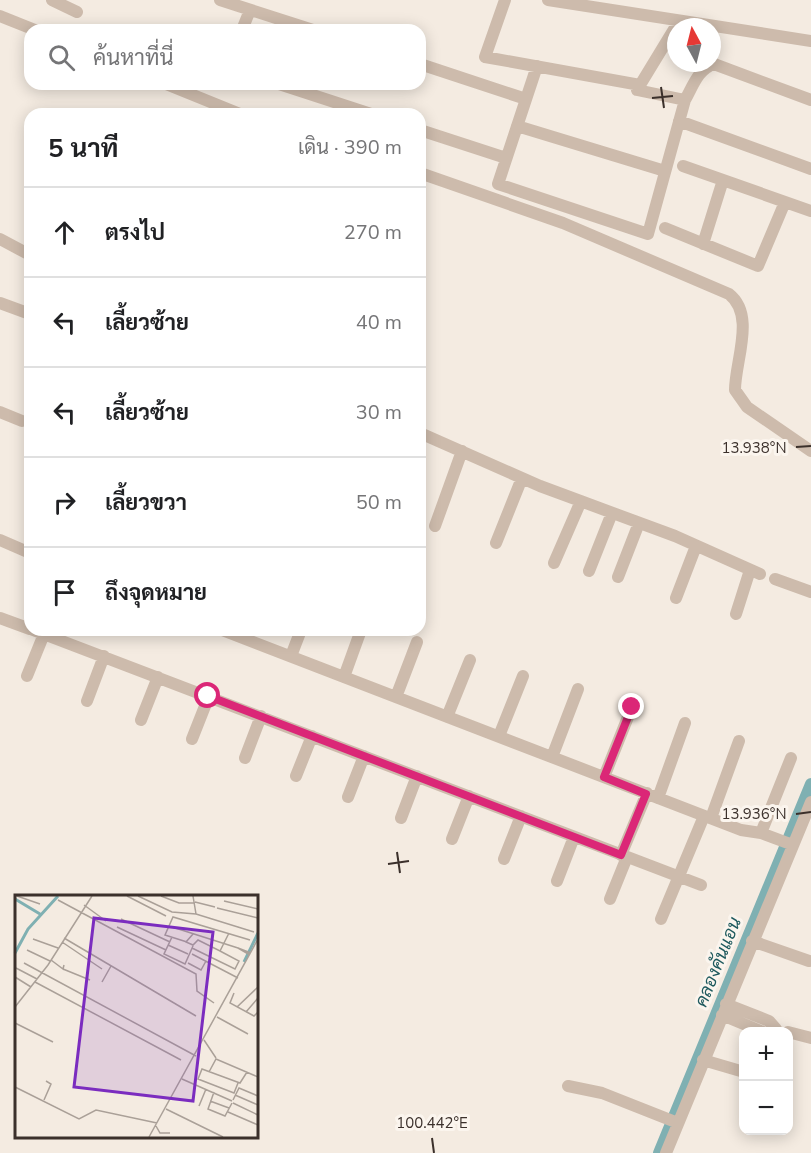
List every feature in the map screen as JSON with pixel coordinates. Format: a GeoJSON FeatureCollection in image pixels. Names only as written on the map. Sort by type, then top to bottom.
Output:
{"type":"FeatureCollection","features":[{"type":"Feature","properties":{"kind":"street"},"geometry":{"type":"LineString","coordinates":[[52,0],[77,12]]}},
{"type":"Feature","properties":{"kind":"street"},"geometry":{"type":"LineString","coordinates":[[220,0],[295,24]]}},
{"type":"Feature","properties":{"kind":"street"},"geometry":{"type":"LineString","coordinates":[[505,0],[485,57],[640,85]]}},
{"type":"Feature","properties":{"kind":"street"},"geometry":{"type":"LineString","coordinates":[[548,0],[667,19]]}},
{"type":"Feature","properties":{"kind":"street"},"geometry":{"type":"LineString","coordinates":[[244,24],[249,9]]}},
{"type":"Feature","properties":{"kind":"street"},"geometry":{"type":"LineString","coordinates":[[0,16],[24,26]]}},
{"type":"Feature","properties":{"kind":"street"},"geometry":{"type":"LineString","coordinates":[[721,27],[811,41]]}},
{"type":"Feature","properties":{"kind":"street"},"geometry":{"type":"LineString","coordinates":[[667,41],[637,90],[685,99]]}},
{"type":"Feature","properties":{"kind":"street"},"geometry":{"type":"LineString","coordinates":[[537,66],[498,184],[648,234],[685,99],[706,67],[714,64],[811,100]]}},
{"type":"Feature","properties":{"kind":"street"},"geometry":{"type":"LineString","coordinates":[[426,66],[526,99]]}},
{"type":"Feature","properties":{"kind":"street"},"geometry":{"type":"LineString","coordinates":[[181,90],[225,108]]}},
{"type":"Feature","properties":{"kind":"street"},"geometry":{"type":"LineString","coordinates":[[297,90],[353,108]]}},
{"type":"Feature","properties":{"kind":"street"},"geometry":{"type":"LineString","coordinates":[[679,121],[811,169]]}},
{"type":"Feature","properties":{"kind":"street"},"geometry":{"type":"LineString","coordinates":[[517,126],[665,171]]}},
{"type":"Feature","properties":{"kind":"street"},"geometry":{"type":"LineString","coordinates":[[426,132],[506,158]]}},
{"type":"Feature","properties":{"kind":"street"},"geometry":{"type":"LineString","coordinates":[[683,166],[811,212]]}},
{"type":"Feature","properties":{"kind":"street"},"geometry":{"type":"LineString","coordinates":[[426,175],[563,223],[729,294],[740,305],[743,318],[735,390],[747,407],[811,451]]}},
{"type":"Feature","properties":{"kind":"street"},"geometry":{"type":"LineString","coordinates":[[703,244],[723,180]]}},
{"type":"Feature","properties":{"kind":"street"},"geometry":{"type":"LineString","coordinates":[[665,228],[758,266],[785,202]]}},
{"type":"Feature","properties":{"kind":"street"},"geometry":{"type":"LineString","coordinates":[[0,239],[24,252]]}},
{"type":"Feature","properties":{"kind":"street"},"geometry":{"type":"LineString","coordinates":[[0,303],[24,312]]}},
{"type":"Feature","properties":{"kind":"street"},"geometry":{"type":"LineString","coordinates":[[0,412],[22,421]]}},
{"type":"Feature","properties":{"kind":"street"},"geometry":{"type":"LineString","coordinates":[[426,436],[522,478],[639,523],[755,572],[735,614]]}},
{"type":"Feature","properties":{"kind":"street"},"geometry":{"type":"LineString","coordinates":[[435,526],[462,451]]}},
{"type":"Feature","properties":{"kind":"street"},"geometry":{"type":"LineString","coordinates":[[495,543],[522,478]]}},
{"type":"Feature","properties":{"kind":"street"},"geometry":{"type":"LineString","coordinates":[[554,563],[582,501]]}},
{"type":"Feature","properties":{"kind":"street"},"geometry":{"type":"LineString","coordinates":[[589,571],[612,513]]}},
{"type":"Feature","properties":{"kind":"street"},"geometry":{"type":"LineString","coordinates":[[618,577],[639,523]]}},
{"type":"Feature","properties":{"kind":"street"},"geometry":{"type":"LineString","coordinates":[[0,540],[24,550]]}},
{"type":"Feature","properties":{"kind":"street"},"geometry":{"type":"LineString","coordinates":[[676,597],[696,546]]}},
{"type":"Feature","properties":{"kind":"street"},"geometry":{"type":"LineString","coordinates":[[775,579],[811,592]]}},
{"type":"Feature","properties":{"kind":"street"},"geometry":{"type":"LineString","coordinates":[[0,618],[24,627]]}},
{"type":"Feature","properties":{"kind":"street"},"geometry":{"type":"LineString","coordinates":[[27,676],[35,636]]}},
{"type":"Feature","properties":{"kind":"street"},"geometry":{"type":"LineString","coordinates":[[50,636],[701,885]]}},
{"type":"Feature","properties":{"kind":"street"},"geometry":{"type":"LineString","coordinates":[[247,636],[344,677],[652,796],[741,830],[790,844]]}},
{"type":"Feature","properties":{"kind":"street"},"geometry":{"type":"LineString","coordinates":[[291,656],[299,636]]}},
{"type":"Feature","properties":{"kind":"street"},"geometry":{"type":"LineString","coordinates":[[344,677],[359,636]]}},
{"type":"Feature","properties":{"kind":"street"},"geometry":{"type":"LineString","coordinates":[[396,697],[417,642]]}},
{"type":"Feature","properties":{"kind":"street"},"geometry":{"type":"LineString","coordinates":[[87,701],[104,656]]}},
{"type":"Feature","properties":{"kind":"street"},"geometry":{"type":"LineString","coordinates":[[447,717],[470,660]]}},
{"type":"Feature","properties":{"kind":"street"},"geometry":{"type":"LineString","coordinates":[[499,736],[523,676]]}},
{"type":"Feature","properties":{"kind":"street"},"geometry":{"type":"LineString","coordinates":[[141,720],[158,677]]}},
{"type":"Feature","properties":{"kind":"street"},"geometry":{"type":"LineString","coordinates":[[552,757],[578,689]]}},
{"type":"Feature","properties":{"kind":"street"},"geometry":{"type":"LineString","coordinates":[[192,739],[208,696]]}},
{"type":"Feature","properties":{"kind":"street"},"geometry":{"type":"LineString","coordinates":[[604,777],[632,707]]}},
{"type":"Feature","properties":{"kind":"street"},"geometry":{"type":"LineString","coordinates":[[245,758],[261,716]]}},
{"type":"Feature","properties":{"kind":"street"},"geometry":{"type":"LineString","coordinates":[[610,899],[624,856],[686,723]]}},
{"type":"Feature","properties":{"kind":"street"},"geometry":{"type":"LineString","coordinates":[[296,776],[312,736]]}},
{"type":"Feature","properties":{"kind":"street"},"geometry":{"type":"LineString","coordinates":[[661,919],[678,876],[708,817],[739,741]]}},
{"type":"Feature","properties":{"kind":"street"},"geometry":{"type":"LineString","coordinates":[[348,797],[364,756]]}},
{"type":"Feature","properties":{"kind":"street"},"geometry":{"type":"LineString","coordinates":[[765,835],[791,758]]}},
{"type":"Feature","properties":{"kind":"street"},"geometry":{"type":"LineString","coordinates":[[401,818],[417,776]]}},
{"type":"Feature","properties":{"kind":"street"},"geometry":{"type":"LineString","coordinates":[[452,839],[469,796]]}},
{"type":"Feature","properties":{"kind":"street"},"geometry":{"type":"LineString","coordinates":[[666,1153],[790,844],[811,802]]}},
{"type":"Feature","properties":{"kind":"street"},"geometry":{"type":"LineString","coordinates":[[504,859],[521,816]]}},
{"type":"Feature","properties":{"kind":"street"},"geometry":{"type":"LineString","coordinates":[[557,881],[574,837]]}},
{"type":"Feature","properties":{"kind":"street"},"geometry":{"type":"LineString","coordinates":[[752,941],[809,961]]}},
{"type":"Feature","properties":{"kind":"street"},"geometry":{"type":"LineString","coordinates":[[724,1009],[769,1022],[773,1027]]}},
{"type":"Feature","properties":{"kind":"street"},"geometry":{"type":"LineString","coordinates":[[793,1034],[811,1038]]}},
{"type":"Feature","properties":{"kind":"street"},"geometry":{"type":"LineString","coordinates":[[704,1060],[739,1070]]}},
{"type":"Feature","properties":{"kind":"street"},"geometry":{"type":"LineString","coordinates":[[568,1086],[602,1093],[677,1122]]}},
{"type":"Feature","properties":{"kind":"waterway","name":"คลองคันแอน"},"geometry":{"type":"LineString","coordinates":[[659,1153],[811,784]]}},
{"type":"Feature","properties":{"kind":"route"},"geometry":{"type":"LineString","coordinates":[[208,696],[621,855],[646,794],[604,777],[632,707]]}}]}
